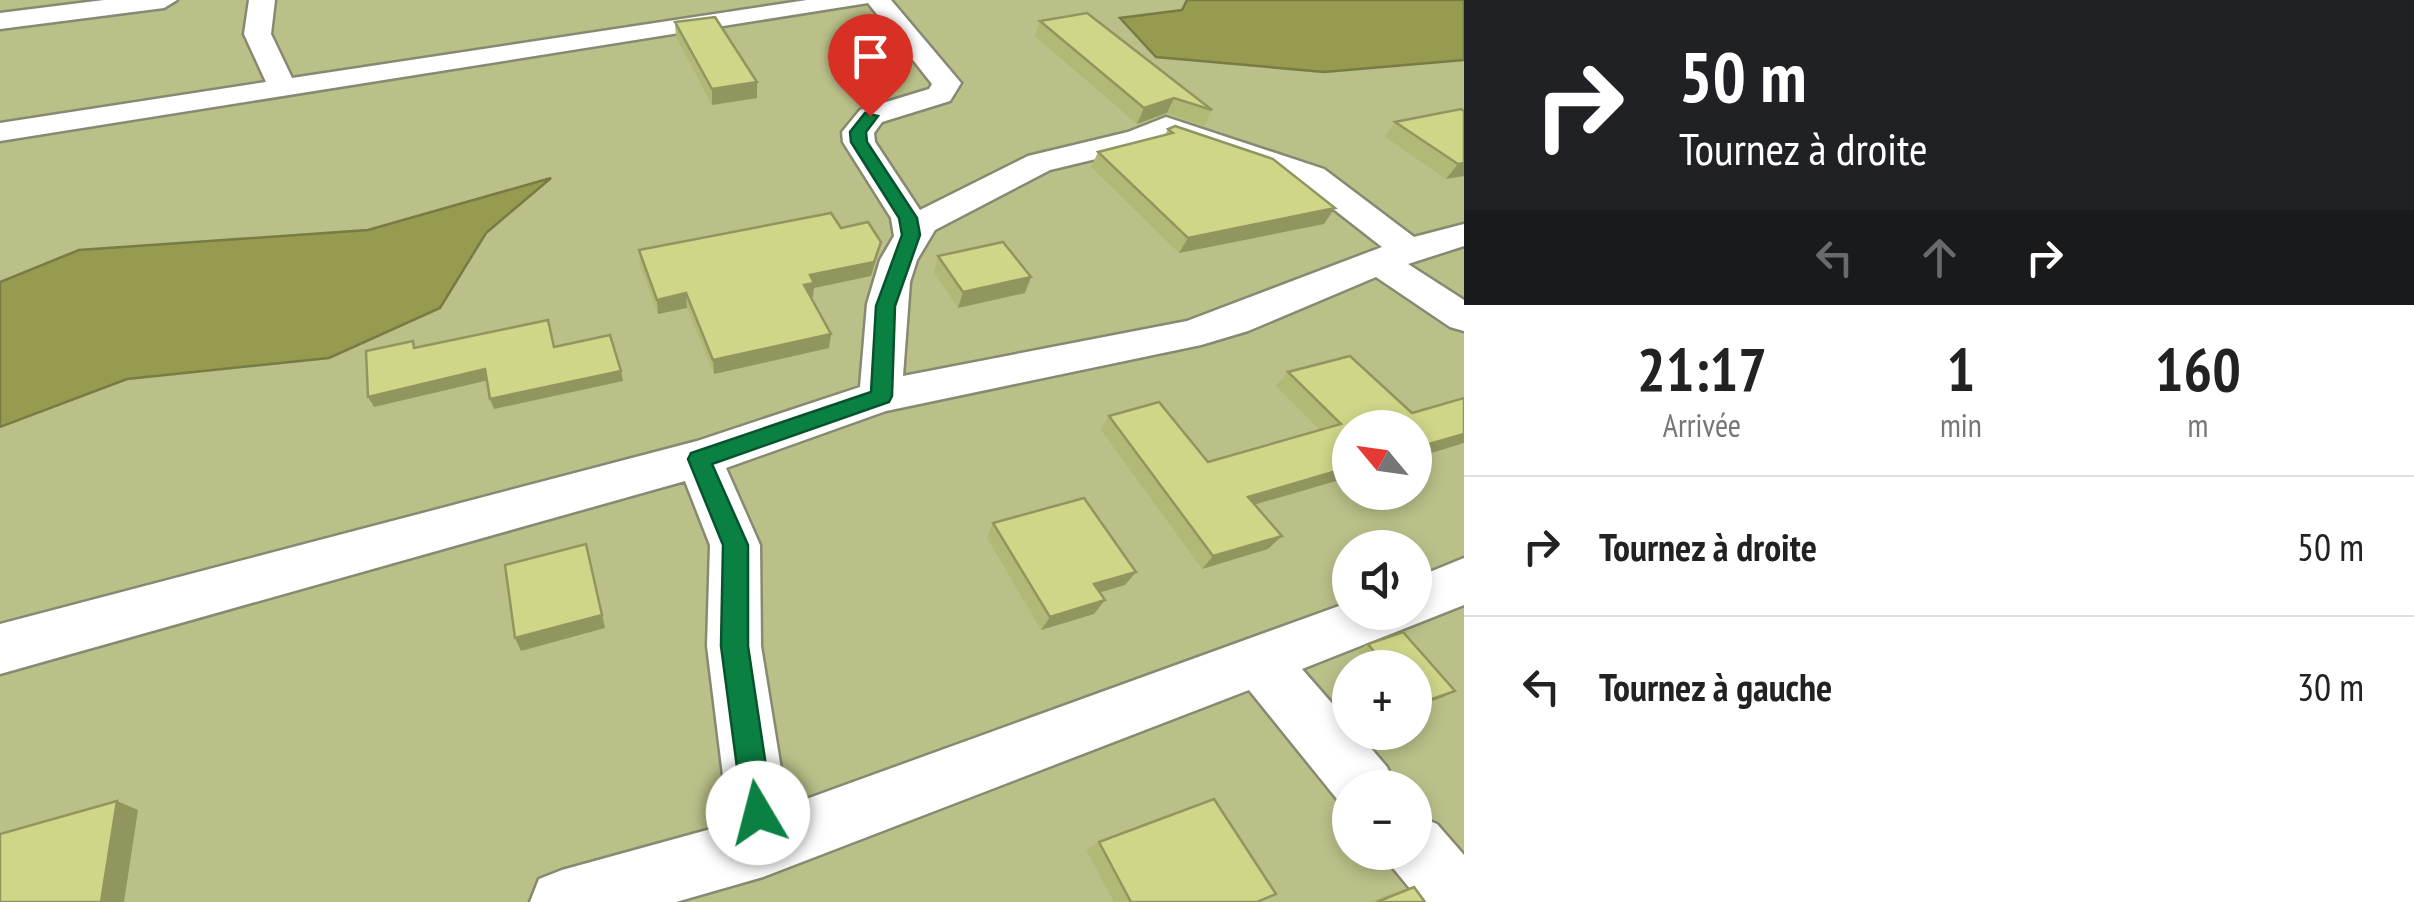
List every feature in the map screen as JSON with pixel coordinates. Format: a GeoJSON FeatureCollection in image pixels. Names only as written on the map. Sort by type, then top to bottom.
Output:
{"type":"FeatureCollection","features":[{"type":"Feature","properties":{"kind":"street"},"geometry":{"type":"LineString","coordinates":[[0,20],[164,0]]}},
{"type":"Feature","properties":{"kind":"street"},"geometry":{"type":"LineString","coordinates":[[262,0],[254,16],[254,29],[283,88]]}},
{"type":"Feature","properties":{"kind":"street"},"geometry":{"type":"LineString","coordinates":[[0,132],[857,0]]}},
{"type":"Feature","properties":{"kind":"street"},"geometry":{"type":"LineString","coordinates":[[878,0],[947,83],[940,95],[870,116],[858,132],[859,142],[908,218],[911,235]]}},
{"type":"Feature","properties":{"kind":"street"},"geometry":{"type":"LineString","coordinates":[[882,396],[886,306],[911,235],[923,222],[1040,163],[1139,139],[1166,126],[1312,176],[1464,318]]}},
{"type":"Feature","properties":{"kind":"street"},"geometry":{"type":"LineString","coordinates":[[0,649],[699,459],[882,396],[1187,335],[1234,321],[1393,255],[1464,235]]}},
{"type":"Feature","properties":{"kind":"street"},"geometry":{"type":"LineString","coordinates":[[699,459],[736,545],[734,646],[763,846]]}},
{"type":"Feature","properties":{"kind":"street"},"geometry":{"type":"LineString","coordinates":[[1432,594],[1464,580]]}},
{"type":"Feature","properties":{"kind":"street"},"geometry":{"type":"LineString","coordinates":[[562,902],[763,846],[1342,630]]}},
{"type":"Feature","properties":{"kind":"street"},"geometry":{"type":"LineString","coordinates":[[1260,661],[1351,770]]}},
{"type":"Feature","properties":{"kind":"street"},"geometry":{"type":"LineString","coordinates":[[1432,866],[1462,902]]}},
{"type":"Feature","properties":{"kind":"shaded area"},"geometry":{"type":"Polygon","coordinates":[[[0,0],[1464,0],[1464,902],[0,902],[0,0]]]}},
{"type":"Feature","properties":{"kind":"shaded area"},"geometry":{"type":"Polygon","coordinates":[[[1187,0],[1464,0],[1464,60],[1324,72],[1156,57],[1120,18],[1182,10],[1187,0]]]}},
{"type":"Feature","properties":{"kind":"shaded area"},"geometry":{"type":"Polygon","coordinates":[[[551,178],[486,233],[440,308],[329,358],[127,379],[0,427],[0,282],[79,250],[368,230],[551,178]]]}},
{"type":"Feature","properties":{"kind":"building"},"geometry":{"type":"Polygon","coordinates":[[[1087,13],[1212,110],[1174,98],[1144,108],[1040,21],[1087,13]]]}},
{"type":"Feature","properties":{"kind":"building"},"geometry":{"type":"Polygon","coordinates":[[[715,17],[757,82],[712,89],[675,22],[715,17]]]}},
{"type":"Feature","properties":{"kind":"building"},"geometry":{"type":"Polygon","coordinates":[[[1461,109],[1464,163],[1458,164],[1395,122],[1461,109]]]}},
{"type":"Feature","properties":{"kind":"building"},"geometry":{"type":"Polygon","coordinates":[[[1175,126],[1273,159],[1335,208],[1188,238],[1098,152],[1173,133],[1168,129],[1175,126]]]}},
{"type":"Feature","properties":{"kind":"building"},"geometry":{"type":"Polygon","coordinates":[[[831,213],[841,228],[868,222],[881,242],[874,262],[810,275],[814,283],[804,285],[831,334],[713,360],[686,293],[657,300],[639,250],[831,213]]]}},
{"type":"Feature","properties":{"kind":"building"},"geometry":{"type":"Polygon","coordinates":[[[1003,242],[1031,277],[963,292],[938,256],[1003,242]]]}},
{"type":"Feature","properties":{"kind":"building"},"geometry":{"type":"Polygon","coordinates":[[[548,320],[554,347],[610,335],[621,371],[490,399],[485,369],[368,397],[366,351],[413,341],[414,348],[548,320]]]}},
{"type":"Feature","properties":{"kind":"building"},"geometry":{"type":"Polygon","coordinates":[[[1350,356],[1409,410],[1332,410],[1332,415],[1288,372],[1350,356]]]}},
{"type":"Feature","properties":{"kind":"building"},"geometry":{"type":"Polygon","coordinates":[[[1464,398],[1464,434],[1432,443],[1432,410],[1422,410],[1464,398]]]}},
{"type":"Feature","properties":{"kind":"building"},"geometry":{"type":"Polygon","coordinates":[[[1159,402],[1208,462],[1332,427],[1332,472],[1248,497],[1282,536],[1213,556],[1109,416],[1159,402]]]}},
{"type":"Feature","properties":{"kind":"building"},"geometry":{"type":"Polygon","coordinates":[[[1084,498],[1136,572],[1094,584],[1105,600],[1050,617],[993,523],[1084,498]]]}},
{"type":"Feature","properties":{"kind":"building"},"geometry":{"type":"Polygon","coordinates":[[[586,544],[602,615],[515,638],[505,565],[586,544]]]}},
{"type":"Feature","properties":{"kind":"building"},"geometry":{"type":"Polygon","coordinates":[[[1403,632],[1419,650],[1373,650],[1368,644],[1403,632]]]}},
{"type":"Feature","properties":{"kind":"building"},"geometry":{"type":"Polygon","coordinates":[[[1432,665],[1455,691],[1432,699],[1432,665]]]}},
{"type":"Feature","properties":{"kind":"building"},"geometry":{"type":"Polygon","coordinates":[[[1214,799],[1276,894],[1257,902],[1131,902],[1099,842],[1214,799]]]}},
{"type":"Feature","properties":{"kind":"building"},"geometry":{"type":"Polygon","coordinates":[[[117,801],[101,902],[0,902],[0,834],[117,801]]]}},
{"type":"Feature","properties":{"kind":"building"},"geometry":{"type":"Polygon","coordinates":[[[1414,887],[1425,902],[1377,902],[1414,887]]]}},
{"type":"Feature","properties":{"kind":"route"},"geometry":{"type":"LineString","coordinates":[[758,813],[734,646],[736,545],[699,459],[882,396],[886,306],[892,278],[911,235],[908,218],[859,142],[858,132],[870,116]]}}]}
